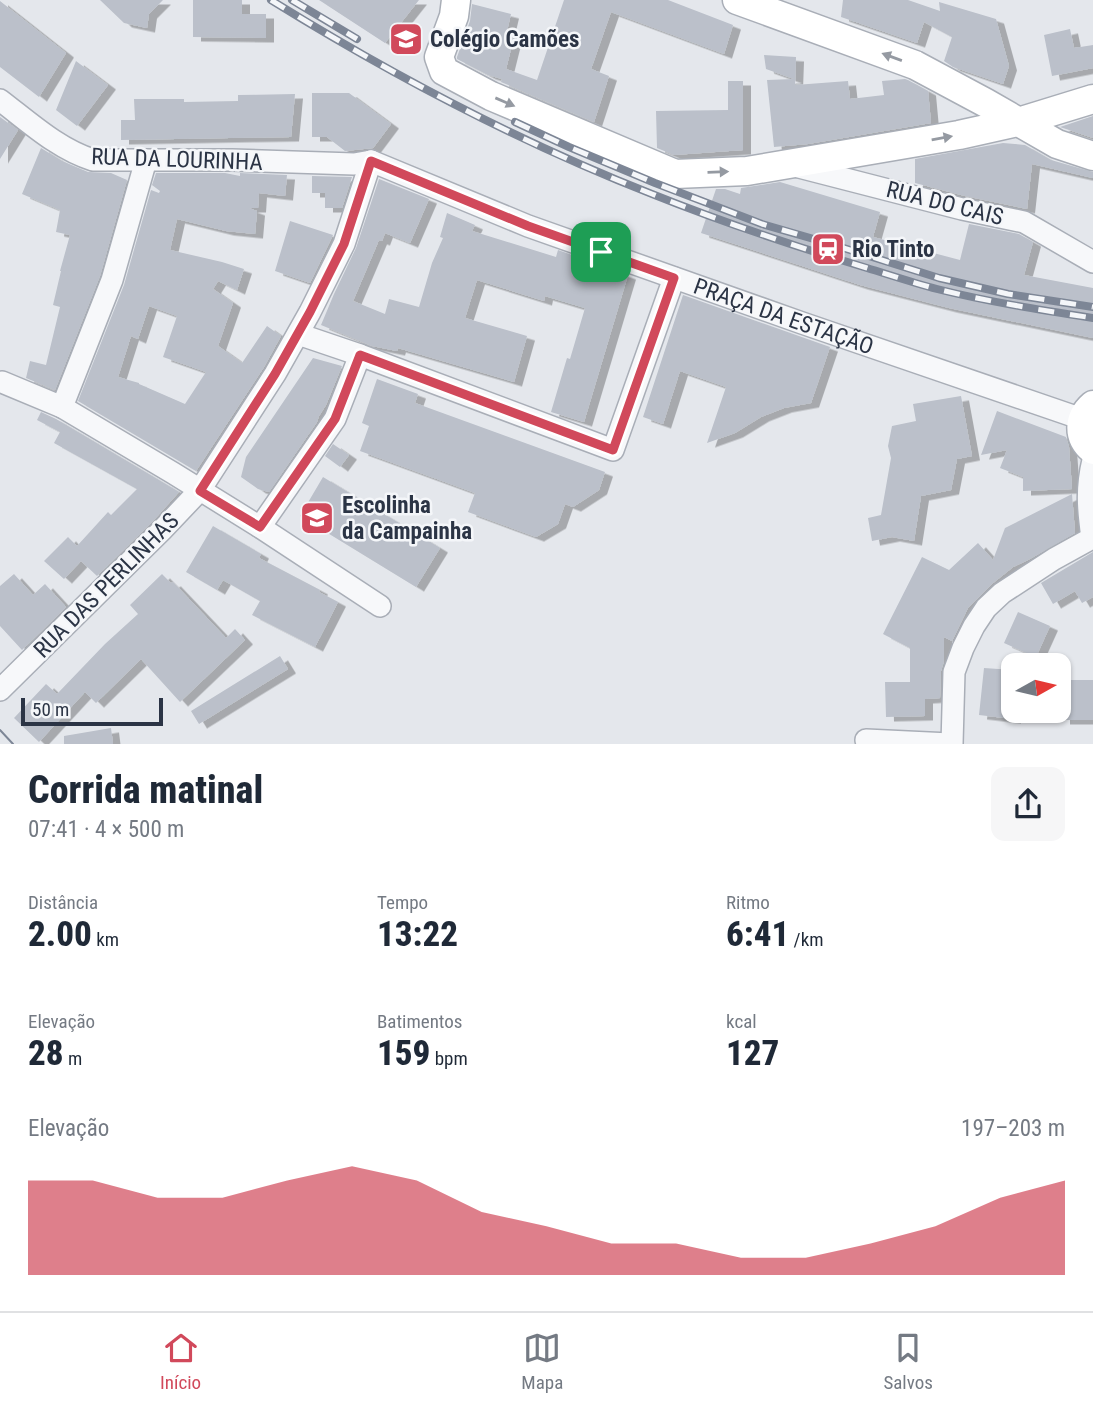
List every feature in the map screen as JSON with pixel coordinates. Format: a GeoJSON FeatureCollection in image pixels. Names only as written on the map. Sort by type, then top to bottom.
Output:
{"type":"FeatureCollection","features":[{"type":"Feature","properties":{"kind":"street"},"geometry":{"type":"LineString","coordinates":[[456,0],[454,16],[439,57],[444,71],[491,96],[675,174],[747,171],[959,135],[1018,122],[1093,99]]}},
{"type":"Feature","properties":{"kind":"street"},"geometry":{"type":"LineString","coordinates":[[737,0],[915,65],[1058,144],[1093,156]]}},
{"type":"Feature","properties":{"kind":"street","name":"RUA DA LOURINHA"},"geometry":{"type":"LineString","coordinates":[[0,100],[65,147],[93,160],[232,160],[354,164],[371,161]]}},
{"type":"Feature","properties":{"kind":"street"},"geometry":{"type":"LineString","coordinates":[[62,407],[112,280],[146,160]]}},
{"type":"Feature","properties":{"kind":"street","name":"PRAÇA DA ESTAÇÃO"},"geometry":{"type":"LineString","coordinates":[[371,161],[528,226],[674,278],[1088,412],[1081,428],[1087,446],[1093,450]]}},
{"type":"Feature","properties":{"kind":"street","name":"RUA DAS PERLINHAS"},"geometry":{"type":"LineString","coordinates":[[0,690],[200,491],[298,334],[344,244],[371,161]]}},
{"type":"Feature","properties":{"kind":"street","name":"RUA DO CAIS"},"geometry":{"type":"LineString","coordinates":[[789,164],[962,209],[1024,222],[1093,262]]}},
{"type":"Feature","properties":{"kind":"street"},"geometry":{"type":"LineString","coordinates":[[298,334],[613,450],[674,278]]}},
{"type":"Feature","properties":{"kind":"street"},"geometry":{"type":"LineString","coordinates":[[260,527],[335,419],[360,355]]}},
{"type":"Feature","properties":{"kind":"street"},"geometry":{"type":"LineString","coordinates":[[2,382],[62,407],[260,527],[380,606]]}},
{"type":"Feature","properties":{"kind":"street"},"geometry":{"type":"LineString","coordinates":[[866,740],[951,744],[954,672],[963,648],[986,608],[1002,593],[1092,538],[1088,480],[1093,460]]}},
{"type":"Feature","properties":{"kind":"building"},"geometry":{"type":"Polygon","coordinates":[[[100,0],[163,0],[149,14],[147,28],[124,23],[100,0]]]}},
{"type":"Feature","properties":{"kind":"building"},"geometry":{"type":"Polygon","coordinates":[[[193,0],[242,0],[242,14],[266,14],[266,38],[193,37],[193,0]]]}},
{"type":"Feature","properties":{"kind":"building"},"geometry":{"type":"Polygon","coordinates":[[[319,0],[419,0],[385,43],[319,0]]]}},
{"type":"Feature","properties":{"kind":"building"},"geometry":{"type":"Polygon","coordinates":[[[564,0],[668,0],[733,25],[724,54],[611,12],[591,69],[609,76],[594,122],[501,82],[502,79],[457,59],[470,21],[472,4],[511,14],[507,31],[515,33],[506,69],[537,80],[564,0]]]}},
{"type":"Feature","properties":{"kind":"building"},"geometry":{"type":"Polygon","coordinates":[[[843,0],[908,0],[940,11],[939,2],[996,19],[1009,66],[1003,84],[953,67],[944,61],[952,37],[924,22],[917,43],[841,17],[843,0]]]}},
{"type":"Feature","properties":{"kind":"building"},"geometry":{"type":"Polygon","coordinates":[[[0,1],[66,53],[39,97],[0,67],[0,1]]]}},
{"type":"Feature","properties":{"kind":"building"},"geometry":{"type":"Polygon","coordinates":[[[1070,29],[1074,48],[1093,45],[1093,68],[1052,76],[1044,35],[1070,29]]]}},
{"type":"Feature","properties":{"kind":"building"},"geometry":{"type":"Polygon","coordinates":[[[764,55],[796,57],[795,85],[848,81],[850,99],[884,95],[882,81],[908,80],[928,91],[931,123],[808,144],[774,147],[767,80],[794,79],[766,69],[764,55]]]}},
{"type":"Feature","properties":{"kind":"building"},"geometry":{"type":"Polygon","coordinates":[[[76,61],[108,85],[77,126],[56,110],[76,61]]]}},
{"type":"Feature","properties":{"kind":"building"},"geometry":{"type":"Polygon","coordinates":[[[728,81],[743,81],[743,150],[674,155],[657,148],[656,111],[728,110],[728,81]]]}},
{"type":"Feature","properties":{"kind":"building"},"geometry":{"type":"Polygon","coordinates":[[[312,93],[349,93],[391,124],[373,148],[345,151],[327,137],[312,137],[312,93]]]}},
{"type":"Feature","properties":{"kind":"building"},"geometry":{"type":"Polygon","coordinates":[[[295,94],[291,137],[121,140],[121,120],[135,120],[134,99],[238,101],[238,95],[295,94]]]}},
{"type":"Feature","properties":{"kind":"building"},"geometry":{"type":"Polygon","coordinates":[[[1093,116],[1093,138],[1060,127],[1093,116]]]}},
{"type":"Feature","properties":{"kind":"building"},"geometry":{"type":"Polygon","coordinates":[[[0,117],[18,130],[0,159],[0,117]]]}},
{"type":"Feature","properties":{"kind":"building"},"geometry":{"type":"Polygon","coordinates":[[[1003,143],[1025,145],[1051,160],[1093,172],[1093,178],[1032,164],[1027,209],[915,183],[915,159],[1003,143]]]}},
{"type":"Feature","properties":{"kind":"building"},"geometry":{"type":"Polygon","coordinates":[[[41,148],[88,172],[111,173],[127,180],[100,276],[55,390],[26,378],[30,361],[46,365],[60,307],[53,305],[70,235],[56,232],[60,210],[22,194],[41,148]]]}},
{"type":"Feature","properties":{"kind":"building"},"geometry":{"type":"Polygon","coordinates":[[[156,173],[287,175],[285,196],[259,193],[258,208],[249,208],[257,211],[255,234],[226,231],[177,219],[170,250],[244,269],[237,290],[218,281],[213,289],[233,303],[218,346],[242,363],[267,326],[281,336],[264,367],[196,471],[78,401],[124,285],[151,190],[160,191],[152,185],[156,173]],[[149,306],[138,339],[131,336],[118,377],[139,383],[185,404],[206,372],[163,357],[177,316],[149,306]]]}},
{"type":"Feature","properties":{"kind":"building"},"geometry":{"type":"Polygon","coordinates":[[[312,176],[352,177],[342,208],[325,208],[325,193],[312,193],[312,176]]]}},
{"type":"Feature","properties":{"kind":"building"},"geometry":{"type":"Polygon","coordinates":[[[379,179],[429,199],[410,243],[385,233],[382,241],[379,240],[353,301],[385,314],[389,299],[419,307],[432,263],[443,238],[440,237],[447,213],[475,225],[472,231],[556,257],[558,250],[628,275],[584,422],[551,412],[585,308],[545,296],[544,301],[477,280],[465,318],[527,336],[514,382],[398,348],[397,351],[372,346],[321,325],[356,248],[379,179]]]}},
{"type":"Feature","properties":{"kind":"building"},"geometry":{"type":"Polygon","coordinates":[[[780,182],[880,212],[873,237],[960,260],[969,224],[1019,234],[1033,242],[1024,275],[1093,288],[1093,338],[949,308],[860,285],[701,233],[716,189],[740,194],[741,188],[780,182]]]}},
{"type":"Feature","properties":{"kind":"building"},"geometry":{"type":"Polygon","coordinates":[[[290,221],[333,235],[310,283],[275,271],[290,221]]]}},
{"type":"Feature","properties":{"kind":"building"},"geometry":{"type":"Polygon","coordinates":[[[683,295],[830,347],[811,403],[784,408],[761,417],[735,433],[707,443],[726,387],[680,371],[663,424],[643,417],[683,295]]]}},
{"type":"Feature","properties":{"kind":"building"},"geometry":{"type":"Polygon","coordinates":[[[313,358],[342,366],[326,405],[269,492],[258,489],[241,477],[246,457],[313,358]]]}},
{"type":"Feature","properties":{"kind":"building"},"geometry":{"type":"Polygon","coordinates":[[[377,379],[418,394],[415,403],[605,472],[599,490],[573,507],[565,504],[558,524],[536,537],[468,512],[475,493],[360,451],[369,426],[362,423],[377,379]]]}},
{"type":"Feature","properties":{"kind":"building"},"geometry":{"type":"Polygon","coordinates":[[[961,396],[972,456],[957,459],[951,490],[921,496],[914,541],[892,537],[872,541],[868,518],[881,515],[891,458],[888,446],[892,426],[916,421],[913,404],[961,396]]]}},
{"type":"Feature","properties":{"kind":"building"},"geometry":{"type":"Polygon","coordinates":[[[997,411],[1066,437],[1072,489],[1023,491],[1023,477],[1000,468],[1007,450],[981,455],[997,411]]]}},
{"type":"Feature","properties":{"kind":"building"},"geometry":{"type":"Polygon","coordinates":[[[41,412],[179,492],[97,576],[81,561],[64,579],[44,561],[68,537],[77,546],[108,512],[111,515],[137,489],[54,443],[60,432],[37,420],[41,412]]]}},
{"type":"Feature","properties":{"kind":"building"},"geometry":{"type":"Polygon","coordinates":[[[333,444],[349,455],[340,467],[325,456],[333,444]]]}},
{"type":"Feature","properties":{"kind":"building"},"geometry":{"type":"Polygon","coordinates":[[[323,477],[440,548],[416,587],[300,516],[323,477]]]}},
{"type":"Feature","properties":{"kind":"building"},"geometry":{"type":"Polygon","coordinates":[[[1072,494],[1075,533],[1013,567],[968,608],[952,641],[944,637],[940,698],[925,699],[925,716],[886,717],[885,682],[910,682],[910,648],[883,634],[922,557],[949,570],[978,543],[993,560],[1005,528],[1072,494]]]}},
{"type":"Feature","properties":{"kind":"building"},"geometry":{"type":"Polygon","coordinates":[[[213,526],[261,554],[259,558],[338,602],[315,647],[252,615],[260,601],[223,580],[217,590],[186,572],[213,526]]]}},
{"type":"Feature","properties":{"kind":"building"},"geometry":{"type":"Polygon","coordinates":[[[1093,552],[1093,597],[1082,603],[1075,591],[1053,604],[1041,583],[1093,552]]]}},
{"type":"Feature","properties":{"kind":"building"},"geometry":{"type":"Polygon","coordinates":[[[14,574],[33,595],[45,584],[66,607],[22,650],[0,626],[0,586],[14,574]]]}},
{"type":"Feature","properties":{"kind":"building"},"geometry":{"type":"Polygon","coordinates":[[[162,574],[173,582],[226,638],[235,629],[245,640],[180,702],[141,659],[96,703],[85,692],[39,742],[14,718],[46,684],[57,694],[138,614],[130,605],[162,574]]]}},
{"type":"Feature","properties":{"kind":"building"},"geometry":{"type":"Polygon","coordinates":[[[1018,612],[1050,626],[1038,653],[1027,653],[1004,643],[1018,612]]]}},
{"type":"Feature","properties":{"kind":"building"},"geometry":{"type":"Polygon","coordinates":[[[280,656],[288,669],[199,724],[191,711],[280,656]]]}},
{"type":"Feature","properties":{"kind":"building"},"geometry":{"type":"Polygon","coordinates":[[[984,668],[1001,669],[1001,718],[979,715],[984,668]]]}},
{"type":"Feature","properties":{"kind":"building"},"geometry":{"type":"Polygon","coordinates":[[[1071,680],[1093,680],[1093,720],[1071,720],[1071,680]]]}},
{"type":"Feature","properties":{"kind":"building"},"geometry":{"type":"Polygon","coordinates":[[[111,728],[113,744],[64,744],[64,736],[111,728]]]}},
{"type":"Feature","properties":{"kind":"tram line"},"geometry":{"type":"LineString","coordinates":[[0,730],[13,744]]}},
{"type":"Feature","properties":{"kind":"railway"},"geometry":{"type":"LineString","coordinates":[[271,0],[363,55],[457,106],[602,174],[678,204],[785,242],[928,287],[996,302],[1093,318]]}},
{"type":"Feature","properties":{"kind":"railway"},"geometry":{"type":"LineString","coordinates":[[292,0],[357,39]]}},
{"type":"Feature","properties":{"kind":"railway"},"geometry":{"type":"LineString","coordinates":[[515,122],[655,183],[762,224],[939,278],[1008,294],[1093,307]]}},
{"type":"Feature","properties":{"kind":"place","name":"Colégio Camões"},"geometry":{"type":"Point","coordinates":[406,39]}},
{"type":"Feature","properties":{"kind":"place","name":"Rio Tinto"},"geometry":{"type":"Point","coordinates":[828,249]}},
{"type":"Feature","properties":{"kind":"place","name":"Escolinha da Campainha"},"geometry":{"type":"Point","coordinates":[317,518]}},
{"type":"Feature","properties":{"kind":"route"},"geometry":{"type":"LineString","coordinates":[[371,161],[528,226],[601,252],[674,278],[613,450],[360,355],[335,419],[260,527],[200,491],[275,374],[310,312],[344,244],[371,161]]}}]}
